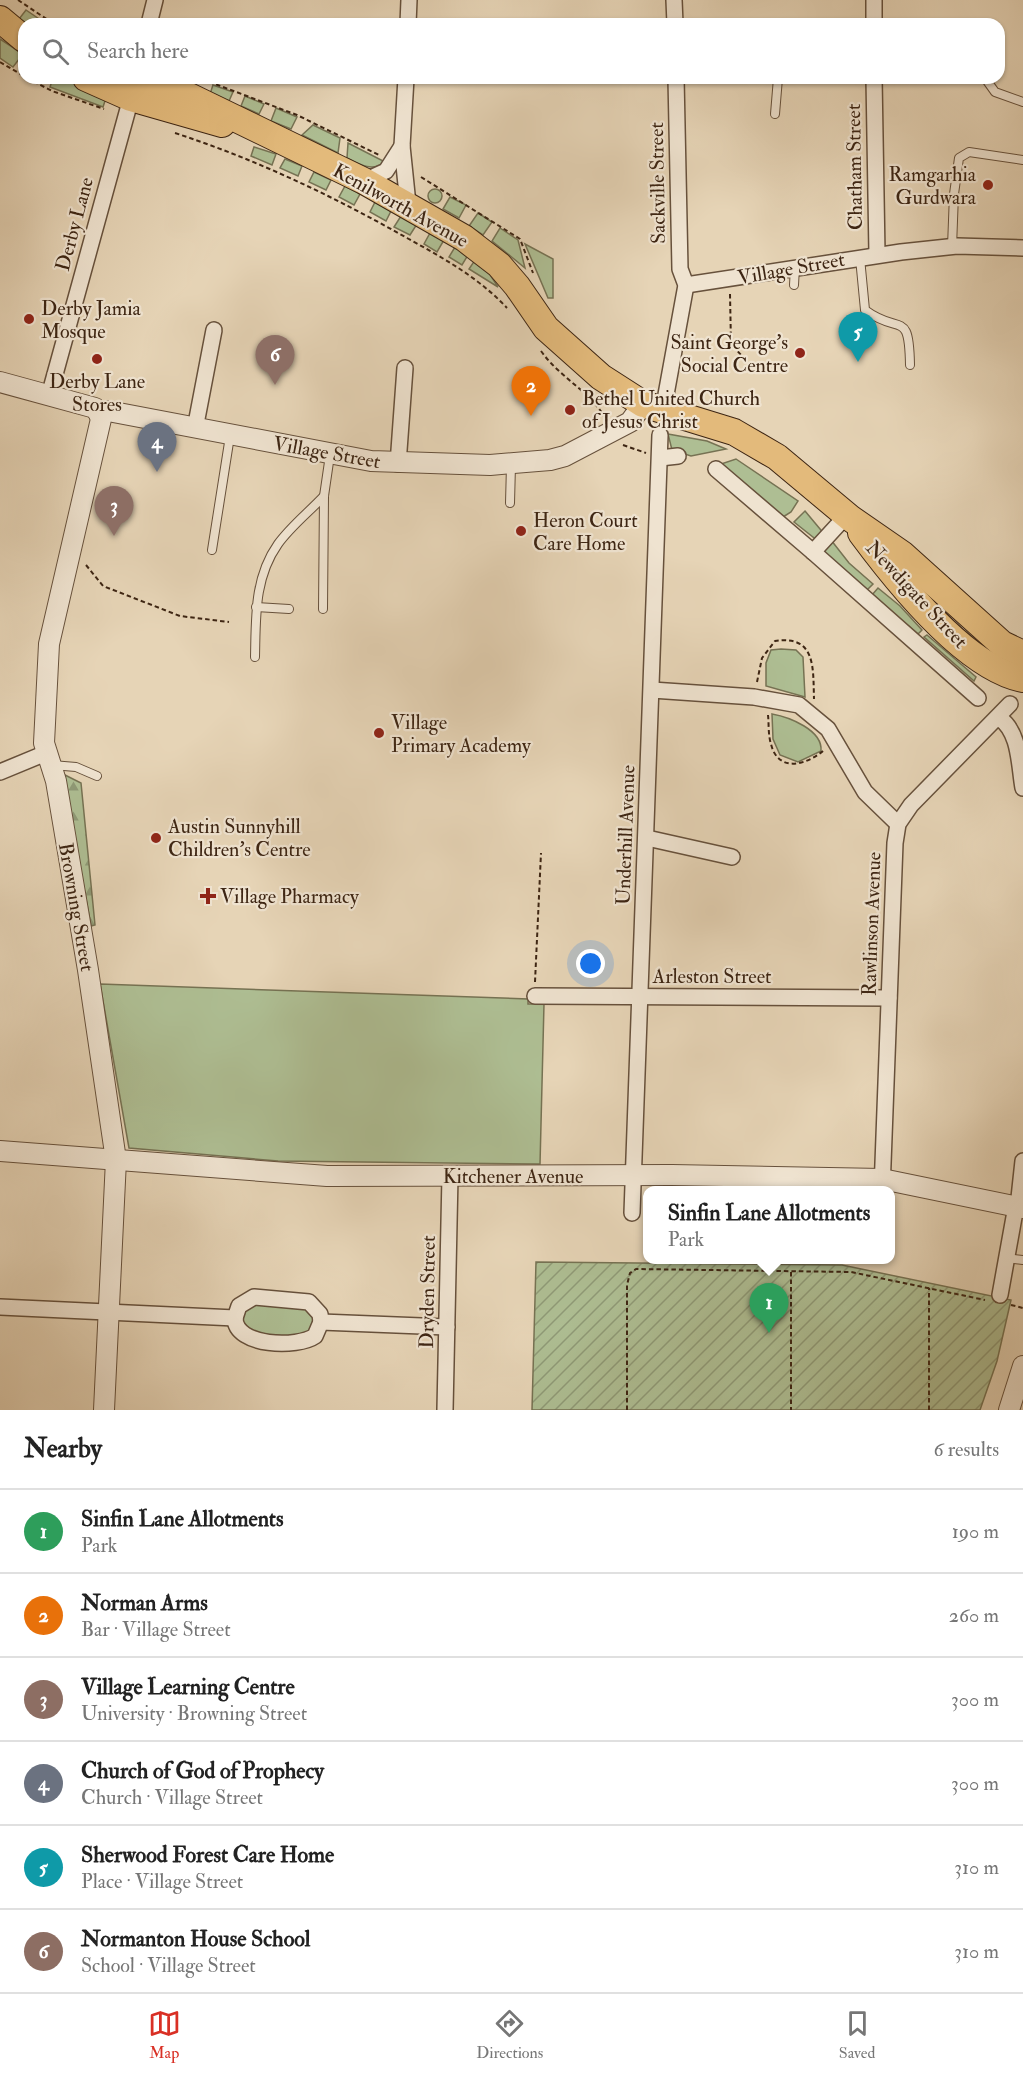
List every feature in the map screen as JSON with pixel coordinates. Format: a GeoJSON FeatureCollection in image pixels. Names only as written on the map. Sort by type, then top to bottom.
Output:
{"type":"FeatureCollection","features":[{"type":"Feature","properties":{"kind":"highway"},"geometry":{"type":"LineString","coordinates":[[0,19],[18,34]]}},
{"type":"Feature","properties":{"kind":"highway","name":"Kenilworth Avenue"},"geometry":{"type":"LineString","coordinates":[[101,84],[182,114],[260,133],[408,204],[482,251],[517,286],[546,328],[561,343],[601,377],[656,417]]}},
{"type":"Feature","properties":{"kind":"highway","name":"Newdigate Street"},"geometry":{"type":"LineString","coordinates":[[656,417],[702,420],[754,442],[799,474],[848,517],[902,554],[1002,644],[1023,654]]}},
{"type":"Feature","properties":{"kind":"highway","name":"Newdigate Street"},"geometry":{"type":"LineString","coordinates":[[848,517],[877,555],[954,639],[987,664],[1023,679]]}},
{"type":"Feature","properties":{"kind":"street"},"geometry":{"type":"LineString","coordinates":[[150,18],[155,0]]}},
{"type":"Feature","properties":{"kind":"street"},"geometry":{"type":"LineString","coordinates":[[408,18],[409,0]]}},
{"type":"Feature","properties":{"kind":"street"},"geometry":{"type":"LineString","coordinates":[[674,0],[675,18]]}},
{"type":"Feature","properties":{"kind":"street"},"geometry":{"type":"LineString","coordinates":[[874,0],[874,18]]}},
{"type":"Feature","properties":{"kind":"street"},"geometry":{"type":"LineString","coordinates":[[406,84],[402,146],[408,204]]}},
{"type":"Feature","properties":{"kind":"street","name":"Sackville Street"},"geometry":{"type":"LineString","coordinates":[[676,84],[680,269],[686,285]]}},
{"type":"Feature","properties":{"kind":"street","name":"Chatham Street"},"geometry":{"type":"LineString","coordinates":[[873,84],[877,254]]}},
{"type":"Feature","properties":{"kind":"street","name":"Derby Lane"},"geometry":{"type":"LineString","coordinates":[[50,396],[132,97]]}},
{"type":"Feature","properties":{"kind":"street"},"geometry":{"type":"LineString","coordinates":[[364,181],[386,171],[402,146]]}},
{"type":"Feature","properties":{"kind":"street","name":"Village Street"},"geometry":{"type":"LineString","coordinates":[[686,285],[877,254],[952,247],[1023,248]]}},
{"type":"Feature","properties":{"kind":"street"},"geometry":{"type":"LineString","coordinates":[[656,417],[686,285]]}},
{"type":"Feature","properties":{"kind":"street"},"geometry":{"type":"LineString","coordinates":[[195,429],[214,330]]}},
{"type":"Feature","properties":{"kind":"street"},"geometry":{"type":"LineString","coordinates":[[398,464],[405,368]]}},
{"type":"Feature","properties":{"kind":"street","name":"Village Street"},"geometry":{"type":"LineString","coordinates":[[0,382],[95,408],[98,412],[108,411],[195,429],[398,464],[511,465],[566,456],[630,422],[656,417]]}},
{"type":"Feature","properties":{"kind":"street","name":"Browning Street"},"geometry":{"type":"LineString","coordinates":[[98,412],[101,418],[49,644],[44,743],[49,759],[88,970],[116,1160],[104,1410]]}},
{"type":"Feature","properties":{"kind":"street","name":"Underhill Avenue"},"geometry":{"type":"LineString","coordinates":[[632,1213],[638,997],[647,838],[660,458],[656,417]]}},
{"type":"Feature","properties":{"kind":"street"},"geometry":{"type":"LineString","coordinates":[[660,458],[678,456]]}},
{"type":"Feature","properties":{"kind":"street","name":"Newdigate Street"},"geometry":{"type":"LineString","coordinates":[[716,469],[978,698]]}},
{"type":"Feature","properties":{"kind":"street"},"geometry":{"type":"LineString","coordinates":[[813,552],[848,517]]}},
{"type":"Feature","properties":{"kind":"street"},"geometry":{"type":"LineString","coordinates":[[652,690],[761,697],[799,705],[828,729],[865,792],[898,824],[911,805],[999,718],[1010,704]]}},
{"type":"Feature","properties":{"kind":"street"},"geometry":{"type":"LineString","coordinates":[[999,718],[1004,721],[1012,735],[1023,788]]}},
{"type":"Feature","properties":{"kind":"street"},"geometry":{"type":"LineString","coordinates":[[0,772],[49,759]]}},
{"type":"Feature","properties":{"kind":"street","name":"Rawlinson Avenue"},"geometry":{"type":"LineString","coordinates":[[882,1185],[895,843],[898,824]]}},
{"type":"Feature","properties":{"kind":"street"},"geometry":{"type":"LineString","coordinates":[[647,838],[732,857]]}},
{"type":"Feature","properties":{"kind":"street","name":"Arleston Street"},"geometry":{"type":"LineString","coordinates":[[535,996],[889,998]]}},
{"type":"Feature","properties":{"kind":"street","name":"Kitchener Avenue"},"geometry":{"type":"LineString","coordinates":[[0,1152],[327,1176],[632,1176],[882,1185]]}},
{"type":"Feature","properties":{"kind":"street"},"geometry":{"type":"LineString","coordinates":[[999,1300],[1006,1258],[1019,1207],[1023,1161]]}},
{"type":"Feature","properties":{"kind":"street","name":"Dryden Street"},"geometry":{"type":"LineString","coordinates":[[445,1410],[450,1176]]}},
{"type":"Feature","properties":{"kind":"street","name":"Kitchener Avenue"},"geometry":{"type":"LineString","coordinates":[[895,1187],[1019,1207]]}},
{"type":"Feature","properties":{"kind":"street"},"geometry":{"type":"LineString","coordinates":[[254,1297],[309,1302],[320,1314],[321,1322],[315,1336],[299,1343],[255,1340],[245,1337],[238,1330],[235,1318],[238,1306],[254,1297]]}},
{"type":"Feature","properties":{"kind":"street"},"geometry":{"type":"LineString","coordinates":[[0,1307],[235,1318]]}},
{"type":"Feature","properties":{"kind":"street"},"geometry":{"type":"LineString","coordinates":[[321,1322],[447,1328]]}},
{"type":"Feature","properties":{"kind":"street"},"geometry":{"type":"LineString","coordinates":[[1009,1410],[1021,1378]]}},
{"type":"Feature","properties":{"kind":"lane"},"geometry":{"type":"LineString","coordinates":[[775,114],[778,84]]}},
{"type":"Feature","properties":{"kind":"lane"},"geometry":{"type":"LineString","coordinates":[[989,84],[995,92],[1023,102]]}},
{"type":"Feature","properties":{"kind":"lane"},"geometry":{"type":"LineString","coordinates":[[952,247],[954,195],[959,158],[969,152],[1023,160]]}},
{"type":"Feature","properties":{"kind":"lane"},"geometry":{"type":"LineString","coordinates":[[860,257],[865,310],[874,316],[904,327],[909,333],[910,365]]}},
{"type":"Feature","properties":{"kind":"lane"},"geometry":{"type":"LineString","coordinates":[[794,285],[795,267]]}},
{"type":"Feature","properties":{"kind":"lane"},"geometry":{"type":"LineString","coordinates":[[212,550],[231,435]]}},
{"type":"Feature","properties":{"kind":"lane"},"geometry":{"type":"LineString","coordinates":[[323,609],[324,496],[330,453]]}},
{"type":"Feature","properties":{"kind":"lane"},"geometry":{"type":"LineString","coordinates":[[510,503],[511,465]]}},
{"type":"Feature","properties":{"kind":"lane"},"geometry":{"type":"LineString","coordinates":[[255,657],[256,607],[265,570],[279,543],[324,496]]}},
{"type":"Feature","properties":{"kind":"lane"},"geometry":{"type":"LineString","coordinates":[[256,607],[289,609]]}},
{"type":"Feature","properties":{"kind":"lane"},"geometry":{"type":"LineString","coordinates":[[49,759],[97,776]]}},
{"type":"Feature","properties":{"kind":"lane"},"geometry":{"type":"LineString","coordinates":[[1006,1258],[1023,1260]]}},
{"type":"Feature","properties":{"kind":"path"},"geometry":{"type":"LineString","coordinates":[[18,0],[45,18]]}},
{"type":"Feature","properties":{"kind":"path"},"geometry":{"type":"LineString","coordinates":[[0,62],[18,72]]}},
{"type":"Feature","properties":{"kind":"path"},"geometry":{"type":"LineString","coordinates":[[39,84],[52,91],[132,97]]}},
{"type":"Feature","properties":{"kind":"path"},"geometry":{"type":"LineString","coordinates":[[173,132],[254,162],[370,217],[464,270],[490,290],[512,314]]}},
{"type":"Feature","properties":{"kind":"path"},"geometry":{"type":"LineString","coordinates":[[729,279],[731,344],[742,356]]}},
{"type":"Feature","properties":{"kind":"path"},"geometry":{"type":"LineString","coordinates":[[537,347],[559,374],[594,400],[622,444],[660,458]]}},
{"type":"Feature","properties":{"kind":"path"},"geometry":{"type":"LineString","coordinates":[[69,559],[84,563],[103,586],[158,608],[180,616],[229,622]]}},
{"type":"Feature","properties":{"kind":"path"},"geometry":{"type":"LineString","coordinates":[[809,713],[814,700],[811,659],[806,647],[799,642],[775,641],[767,648],[760,668],[761,697],[771,745],[778,757],[789,764],[801,765],[835,741]]}},
{"type":"Feature","properties":{"kind":"path"},"geometry":{"type":"LineString","coordinates":[[535,996],[541,853]]}},
{"type":"Feature","properties":{"kind":"path"},"geometry":{"type":"LineString","coordinates":[[627,1410],[627,1285],[630,1273],[636,1269],[851,1272],[999,1300],[1023,1308]]}},
{"type":"Feature","properties":{"kind":"path"},"geometry":{"type":"LineString","coordinates":[[790,1271],[791,1410]]}},
{"type":"Feature","properties":{"kind":"path"},"geometry":{"type":"LineString","coordinates":[[929,1288],[929,1410]]}},
{"type":"Feature","properties":{"kind":"green space"},"geometry":{"type":"Polygon","coordinates":[[[26,10],[38,18],[20,18],[26,10]]]}},
{"type":"Feature","properties":{"kind":"green space"},"geometry":{"type":"Polygon","coordinates":[[[0,39],[18,51],[18,60],[13,67],[0,58],[0,39]]]}},
{"type":"Feature","properties":{"kind":"green space"},"geometry":{"type":"Polygon","coordinates":[[[51,84],[77,84],[106,98],[103,107],[50,87],[51,84]]]}},
{"type":"Feature","properties":{"kind":"green space"},"geometry":{"type":"Polygon","coordinates":[[[213,85],[233,92],[229,101],[210,94],[213,85]]]}},
{"type":"Feature","properties":{"kind":"green space"},"geometry":{"type":"Polygon","coordinates":[[[245,96],[264,104],[259,114],[241,106],[245,96]]]}},
{"type":"Feature","properties":{"kind":"green space"},"geometry":{"type":"Polygon","coordinates":[[[276,108],[297,117],[291,129],[271,121],[276,108]]]}},
{"type":"Feature","properties":{"kind":"green space"},"geometry":{"type":"Polygon","coordinates":[[[313,125],[340,138],[338,153],[302,135],[313,125]]]}},
{"type":"Feature","properties":{"kind":"green space"},"geometry":{"type":"Polygon","coordinates":[[[348,143],[387,163],[371,167],[352,161],[347,158],[348,143]]]}},
{"type":"Feature","properties":{"kind":"green space"},"geometry":{"type":"Polygon","coordinates":[[[254,147],[276,154],[272,165],[251,156],[254,147]]]}},
{"type":"Feature","properties":{"kind":"green space"},"geometry":{"type":"Polygon","coordinates":[[[285,159],[302,166],[298,176],[280,168],[285,159]]]}},
{"type":"Feature","properties":{"kind":"green space"},"geometry":{"type":"Polygon","coordinates":[[[314,172],[331,180],[326,190],[309,182],[314,172]]]}},
{"type":"Feature","properties":{"kind":"green space"},"geometry":{"type":"Polygon","coordinates":[[[345,186],[360,194],[354,205],[339,197],[345,186]]]}},
{"type":"Feature","properties":{"kind":"green space"},"geometry":{"type":"Polygon","coordinates":[[[432,189],[438,189],[442,196],[438,203],[432,203],[428,199],[428,193],[432,189]]]}},
{"type":"Feature","properties":{"kind":"green space"},"geometry":{"type":"Polygon","coordinates":[[[450,197],[466,205],[459,218],[443,209],[450,197]]]}},
{"type":"Feature","properties":{"kind":"green space"},"geometry":{"type":"Polygon","coordinates":[[[375,202],[391,211],[386,221],[370,212],[375,202]]]}},
{"type":"Feature","properties":{"kind":"green space"},"geometry":{"type":"Polygon","coordinates":[[[478,213],[492,222],[483,235],[469,226],[478,213]]]}},
{"type":"Feature","properties":{"kind":"green space"},"geometry":{"type":"Polygon","coordinates":[[[401,216],[417,224],[410,235],[394,227],[401,216]]]}},
{"type":"Feature","properties":{"kind":"green space"},"geometry":{"type":"Polygon","coordinates":[[[500,228],[518,240],[525,268],[492,241],[500,228]]]}},
{"type":"Feature","properties":{"kind":"green space"},"geometry":{"type":"Polygon","coordinates":[[[430,233],[444,240],[437,252],[424,244],[430,233]]]}},
{"type":"Feature","properties":{"kind":"green space"},"geometry":{"type":"Polygon","coordinates":[[[525,244],[553,259],[553,298],[548,298],[525,244]]]}},
{"type":"Feature","properties":{"kind":"green space"},"geometry":{"type":"Polygon","coordinates":[[[455,247],[468,255],[462,265],[449,257],[455,247]]]}},
{"type":"Feature","properties":{"kind":"green space"},"geometry":{"type":"Polygon","coordinates":[[[475,260],[487,270],[498,287],[469,269],[475,260]]]}},
{"type":"Feature","properties":{"kind":"green space"},"geometry":{"type":"Polygon","coordinates":[[[668,434],[707,441],[726,449],[691,456],[672,450],[668,434]]]}},
{"type":"Feature","properties":{"kind":"green space"},"geometry":{"type":"Polygon","coordinates":[[[736,459],[798,501],[791,512],[783,517],[715,466],[736,459]]]}},
{"type":"Feature","properties":{"kind":"green space"},"geometry":{"type":"Polygon","coordinates":[[[805,511],[825,535],[818,541],[794,522],[805,511]]]}},
{"type":"Feature","properties":{"kind":"green space"},"geometry":{"type":"Polygon","coordinates":[[[831,540],[849,563],[873,584],[867,590],[822,554],[831,540]]]}},
{"type":"Feature","properties":{"kind":"green space"},"geometry":{"type":"Polygon","coordinates":[[[878,588],[900,606],[922,630],[918,634],[872,595],[878,588]]]}},
{"type":"Feature","properties":{"kind":"green space"},"geometry":{"type":"Polygon","coordinates":[[[927,635],[976,677],[974,681],[924,637],[927,635]]]}},
{"type":"Feature","properties":{"kind":"green space"},"geometry":{"type":"Polygon","coordinates":[[[771,650],[796,650],[803,657],[805,697],[766,686],[766,663],[771,650]]]}},
{"type":"Feature","properties":{"kind":"green space"},"geometry":{"type":"Polygon","coordinates":[[[772,714],[796,721],[811,731],[817,737],[821,751],[798,762],[780,755],[773,739],[772,714]]]}},
{"type":"Feature","properties":{"kind":"green space"},"geometry":{"type":"Polygon","coordinates":[[[63,774],[81,783],[95,925],[91,926],[63,774]]]}},
{"type":"Feature","properties":{"kind":"green space"},"geometry":{"type":"Polygon","coordinates":[[[100,984],[528,999],[528,1004],[544,1004],[540,1164],[278,1161],[129,1148],[100,984]]]}},
{"type":"Feature","properties":{"kind":"green space"},"geometry":{"type":"Polygon","coordinates":[[[536,1262],[842,1265],[1011,1300],[997,1361],[980,1410],[532,1410],[536,1262]]]}},
{"type":"Feature","properties":{"kind":"green space"},"geometry":{"type":"Polygon","coordinates":[[[249,1302],[302,1303],[316,1316],[306,1338],[248,1333],[239,1315],[249,1302]]]}},
{"type":"Feature","properties":{"kind":"place","name":"Ramgarhia Gurdwara"},"geometry":{"type":"Point","coordinates":[988,185]}},
{"type":"Feature","properties":{"kind":"place","name":"Derby Jamia Mosque"},"geometry":{"type":"Point","coordinates":[29,319]}},
{"type":"Feature","properties":{"kind":"place","name":"Saint George's Social Centre"},"geometry":{"type":"Point","coordinates":[800,353]}},
{"type":"Feature","properties":{"kind":"place","name":"Derby Lane Stores"},"geometry":{"type":"Point","coordinates":[97,359]}},
{"type":"Feature","properties":{"kind":"place","name":"Sherwood Forest Care Home"},"geometry":{"type":"Point","coordinates":[858,362]}},
{"type":"Feature","properties":{"kind":"place","name":"Normanton House School"},"geometry":{"type":"Point","coordinates":[275,385]}},
{"type":"Feature","properties":{"kind":"place","name":"Bethel United Church of Jesus Christ"},"geometry":{"type":"Point","coordinates":[570,410]}},
{"type":"Feature","properties":{"kind":"place","name":"Norman Arms"},"geometry":{"type":"Point","coordinates":[531,416]}},
{"type":"Feature","properties":{"kind":"place","name":"Church of God of Prophecy"},"geometry":{"type":"Point","coordinates":[157,472]}},
{"type":"Feature","properties":{"kind":"place","name":"Heron Court Care Home"},"geometry":{"type":"Point","coordinates":[521,531]}},
{"type":"Feature","properties":{"kind":"place","name":"Village Learning Centre"},"geometry":{"type":"Point","coordinates":[114,536]}},
{"type":"Feature","properties":{"kind":"place","name":"Village Primary Academy"},"geometry":{"type":"Point","coordinates":[379,733]}},
{"type":"Feature","properties":{"kind":"place","name":"Austin Sunnyhill Children's Centre"},"geometry":{"type":"Point","coordinates":[156,838]}},
{"type":"Feature","properties":{"kind":"place","name":"Village Pharmacy"},"geometry":{"type":"Point","coordinates":[208,896]}},
{"type":"Feature","properties":{"kind":"place","name":"Sinfin Lane Allotments"},"geometry":{"type":"Point","coordinates":[769,1333]}}]}
